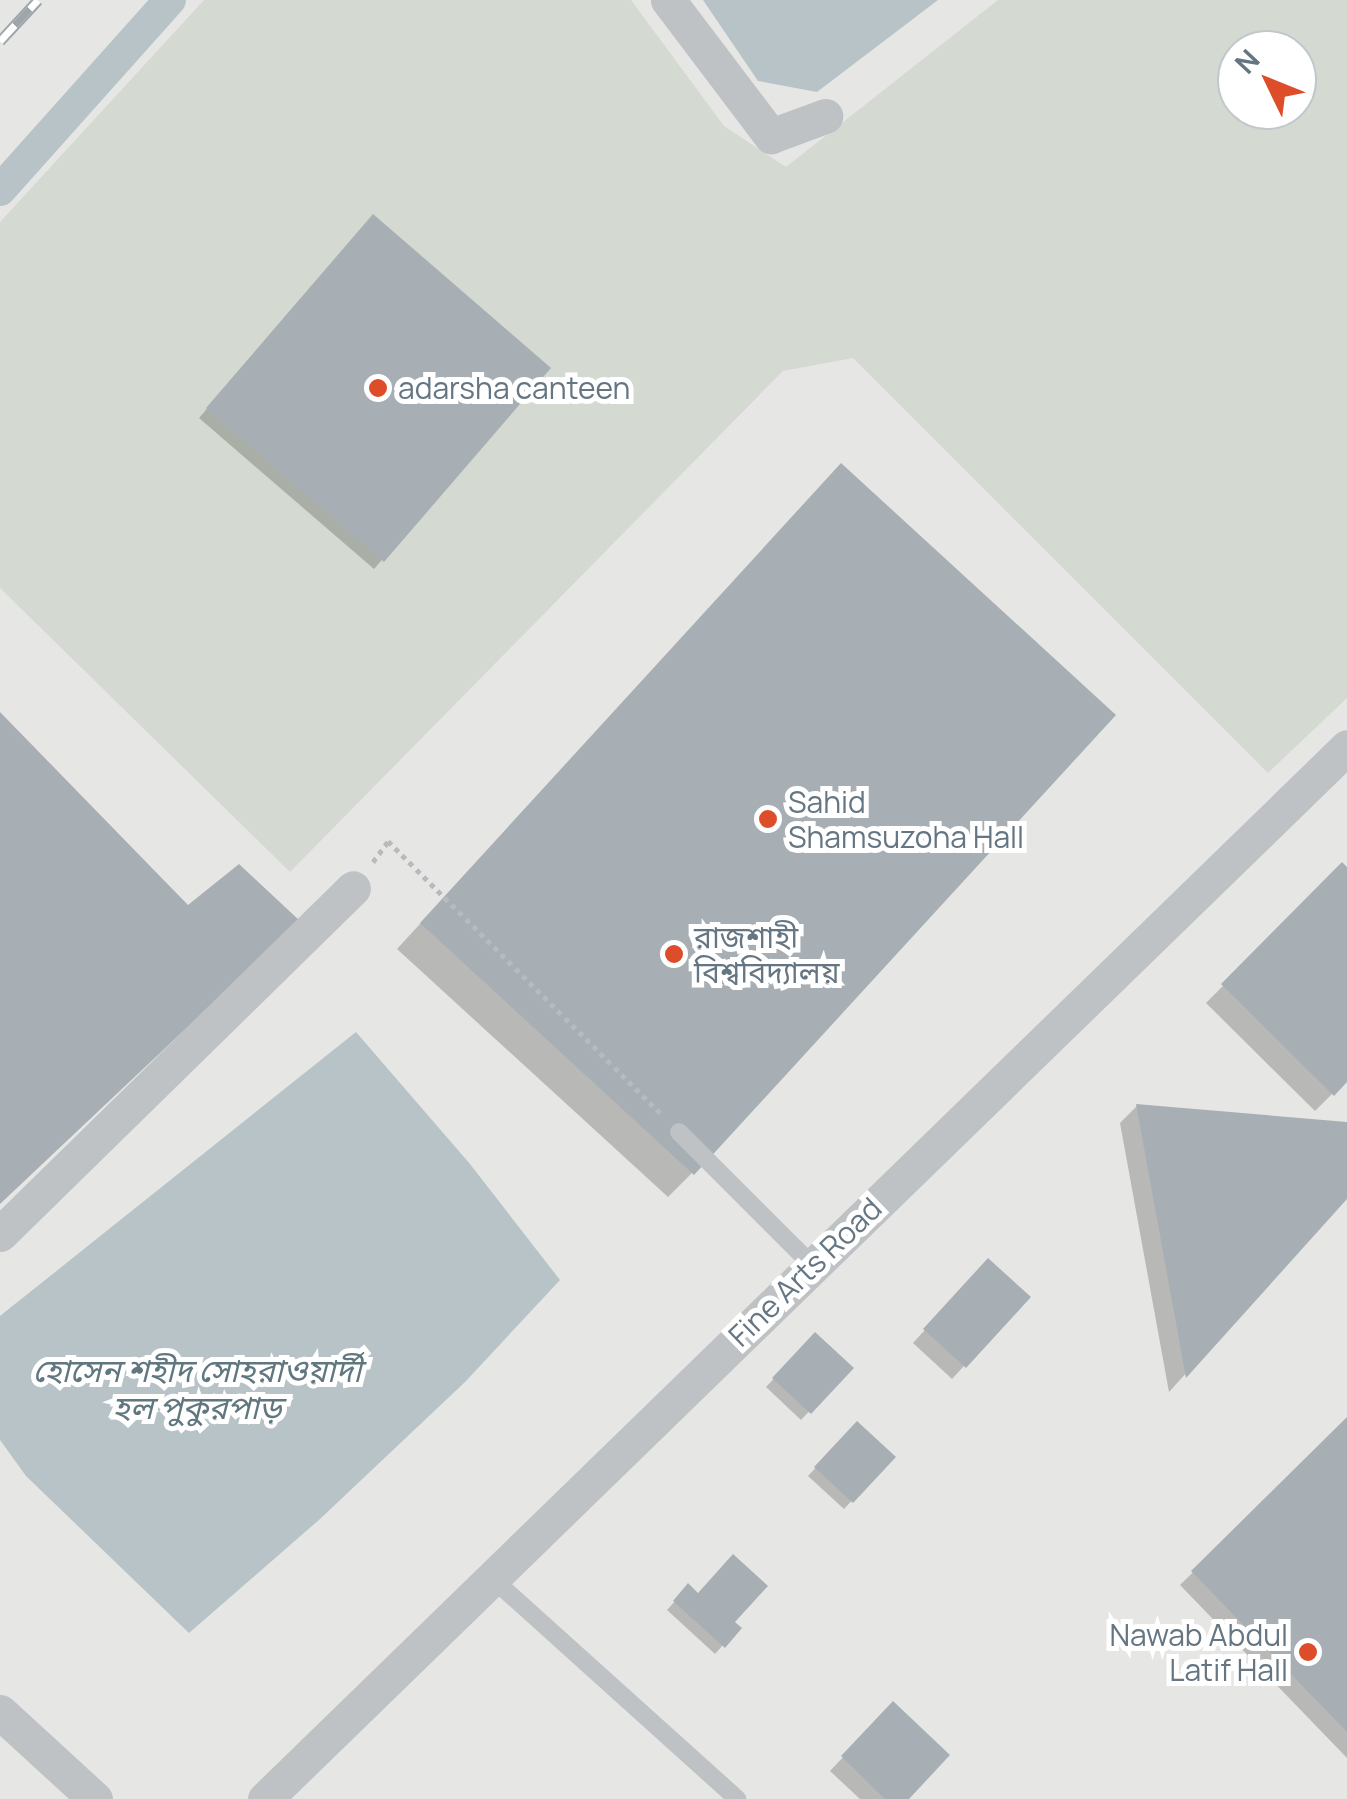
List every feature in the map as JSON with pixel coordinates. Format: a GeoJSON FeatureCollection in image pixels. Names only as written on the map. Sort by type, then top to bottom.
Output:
{"type":"FeatureCollection","features":[{"type":"Feature","properties":{"kind":"street"},"geometry":{"type":"LineString","coordinates":[[668,0],[770,136],[825,116]]}},
{"type":"Feature","properties":{"kind":"street","name":"Fine Arts Road"},"geometry":{"type":"LineString","coordinates":[[264,1799],[1347,747]]}},
{"type":"Feature","properties":{"kind":"street"},"geometry":{"type":"LineString","coordinates":[[0,1234],[353,888]]}},
{"type":"Feature","properties":{"kind":"street"},"geometry":{"type":"LineString","coordinates":[[0,1712],[95,1799]]}},
{"type":"Feature","properties":{"kind":"lane"},"geometry":{"type":"LineString","coordinates":[[679,1132],[812,1265]]}},
{"type":"Feature","properties":{"kind":"lane"},"geometry":{"type":"LineString","coordinates":[[493,1579],[737,1799]]}},
{"type":"Feature","properties":{"kind":"path"},"geometry":{"type":"LineString","coordinates":[[353,888],[388,841],[679,1132]]}},
{"type":"Feature","properties":{"kind":"shaded area","name":"রাজশাহী বিশ্ববিদ্যালয়"},"geometry":{"type":"Polygon","coordinates":[[[0,0],[1347,0],[1347,1799],[0,1799],[0,0]]]}},
{"type":"Feature","properties":{"kind":"shaded area"},"geometry":{"type":"Polygon","coordinates":[[[204,0],[631,0],[724,126],[786,167],[998,0],[1347,0],[1347,698],[1268,773],[853,358],[783,371],[290,872],[0,588],[0,222],[204,0]]]}},
{"type":"Feature","properties":{"kind":"water"},"geometry":{"type":"Polygon","coordinates":[[[703,0],[938,0],[817,92],[758,81],[703,0]]]}},
{"type":"Feature","properties":{"kind":"water","name":"হোসেন শহীদ সোহরাওয়ার্দী হল পুকুরপাড়"},"geometry":{"type":"Polygon","coordinates":[[[356,1032],[470,1164],[560,1280],[465,1382],[320,1519],[189,1633],[26,1476],[0,1440],[0,1316],[356,1032]]]}},
{"type":"Feature","properties":{"kind":"building","name":"adarsha canteen"},"geometry":{"type":"Polygon","coordinates":[[[373,214],[551,368],[384,562],[206,408],[373,214]]]}},
{"type":"Feature","properties":{"kind":"building","name":"Sahid Shamsuzoha Hall"},"geometry":{"type":"Polygon","coordinates":[[[841,463],[1116,715],[694,1175],[420,923],[841,463]]]}},
{"type":"Feature","properties":{"kind":"building"},"geometry":{"type":"Polygon","coordinates":[[[0,712],[188,905],[239,864],[300,921],[0,1204],[0,712]]]}},
{"type":"Feature","properties":{"kind":"building"},"geometry":{"type":"Polygon","coordinates":[[[1342,862],[1347,867],[1347,1082],[1334,1096],[1221,984],[1342,862]]]}},
{"type":"Feature","properties":{"kind":"building"},"geometry":{"type":"Polygon","coordinates":[[[1136,1104],[1347,1122],[1347,1199],[1186,1378],[1136,1104]]]}},
{"type":"Feature","properties":{"kind":"building"},"geometry":{"type":"Polygon","coordinates":[[[988,1258],[1031,1297],[966,1368],[923,1329],[988,1258]]]}},
{"type":"Feature","properties":{"kind":"building"},"geometry":{"type":"Polygon","coordinates":[[[815,1332],[854,1368],[811,1414],[772,1378],[815,1332]]]}},
{"type":"Feature","properties":{"kind":"building","name":"Nawab Abdul Latif Hall"},"geometry":{"type":"Polygon","coordinates":[[[1347,1417],[1347,1732],[1191,1571],[1347,1417]]]}},
{"type":"Feature","properties":{"kind":"building"},"geometry":{"type":"Polygon","coordinates":[[[857,1421],[896,1457],[853,1503],[814,1467],[857,1421]]]}},
{"type":"Feature","properties":{"kind":"building"},"geometry":{"type":"Polygon","coordinates":[[[733,1554],[768,1586],[735,1622],[742,1628],[725,1648],[673,1601],[688,1583],[698,1593],[733,1554]]]}},
{"type":"Feature","properties":{"kind":"building"},"geometry":{"type":"Polygon","coordinates":[[[893,1701],[950,1755],[909,1799],[885,1799],[841,1756],[893,1701]]]}},
{"type":"Feature","properties":{"kind":"waterway"},"geometry":{"type":"LineString","coordinates":[[0,190],[170,0]]}},
{"type":"Feature","properties":{"kind":"railway"},"geometry":{"type":"LineString","coordinates":[[0,41],[38,0]]}},
{"type":"Feature","properties":{"kind":"place","name":"adarsha canteen"},"geometry":{"type":"Point","coordinates":[378,388]}},
{"type":"Feature","properties":{"kind":"place","name":"Sahid Shamsuzoha Hall"},"geometry":{"type":"Point","coordinates":[768,819]}},
{"type":"Feature","properties":{"kind":"place","name":"রাজশাহী বিশ্ববিদ্যালয়"},"geometry":{"type":"Point","coordinates":[674,954]}},
{"type":"Feature","properties":{"kind":"place","name":"Nawab Abdul Latif Hall"},"geometry":{"type":"Point","coordinates":[1308,1652]}}]}
